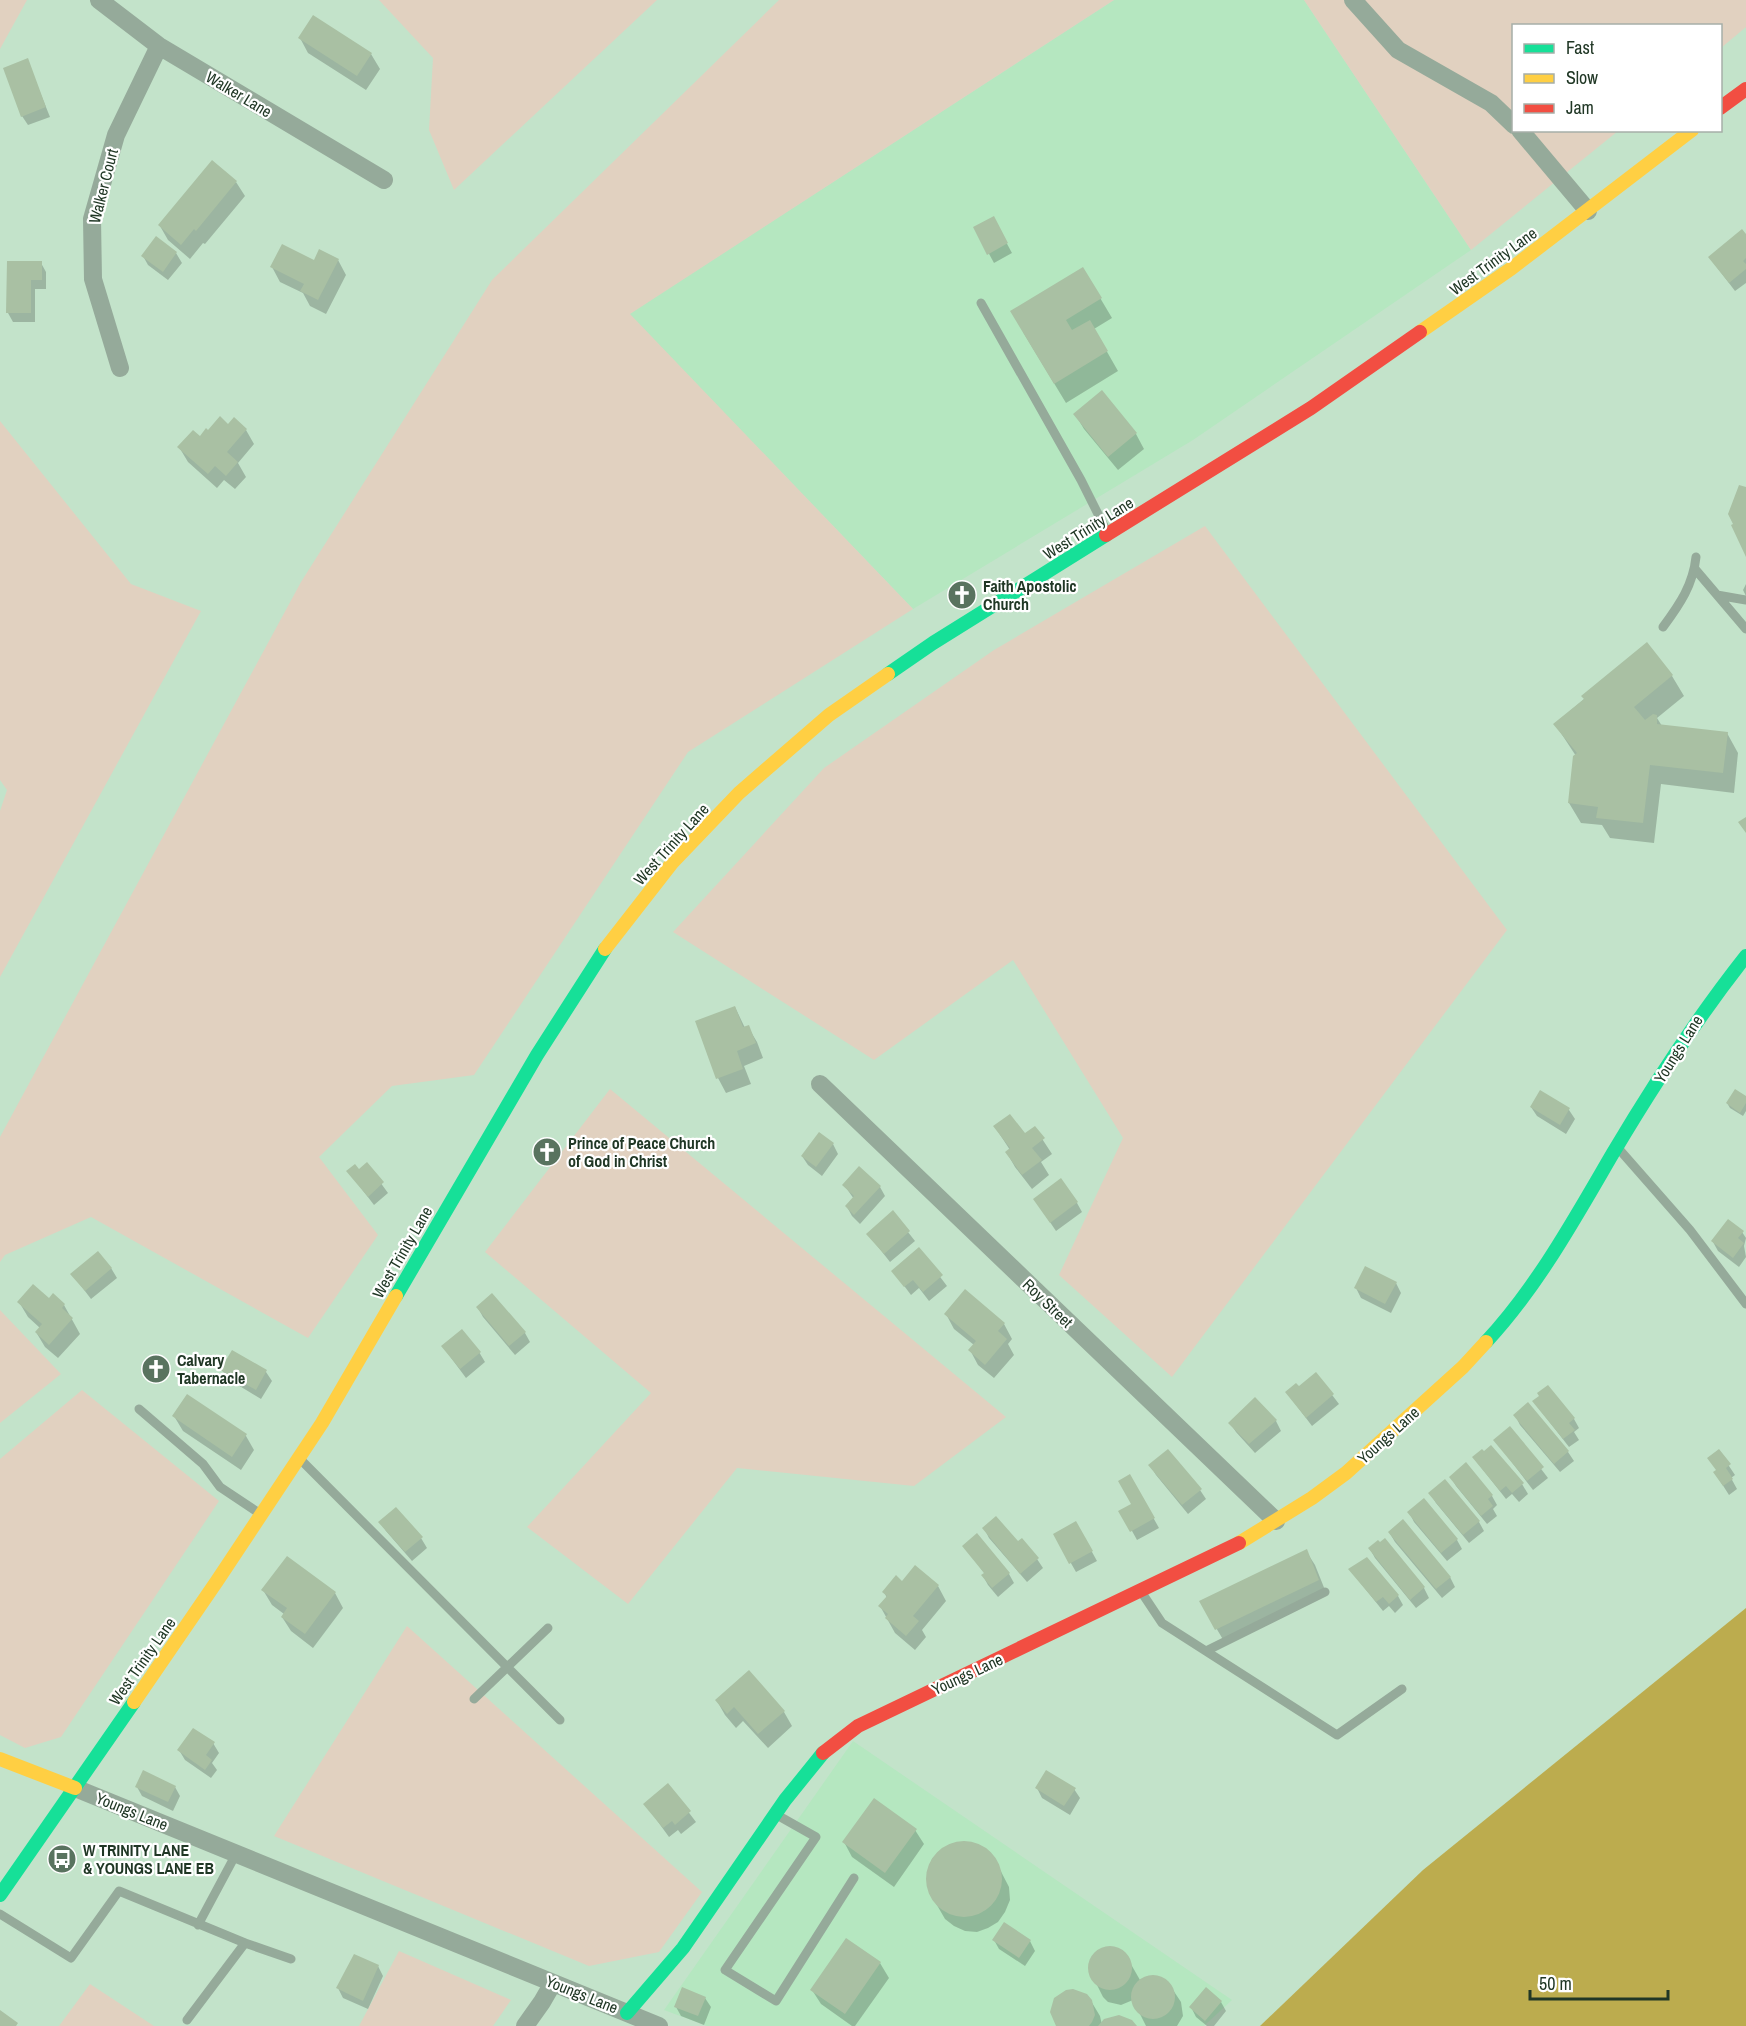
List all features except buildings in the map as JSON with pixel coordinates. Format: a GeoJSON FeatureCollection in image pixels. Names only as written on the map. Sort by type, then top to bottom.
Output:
{"type":"FeatureCollection","features":[{"type":"Feature","properties":{"kind":"main road"},"geometry":{"type":"LineString","coordinates":[[1722,107],[1746,89]]}},
{"type":"Feature","properties":{"kind":"main road","name":"West Trinity Lane"},"geometry":{"type":"LineString","coordinates":[[0,1895],[322,1423],[537,1055],[603,951],[672,863],[739,793],[829,715],[933,643],[1311,408],[1512,268],[1689,132]]}},
{"type":"Feature","properties":{"kind":"main road","name":"Youngs Lane"},"geometry":{"type":"LineString","coordinates":[[627,2013],[649,1991],[672,1962],[775,1813],[812,1764],[841,1736],[1230,1548],[1276,1521],[1346,1473],[1463,1367],[1501,1326],[1529,1291],[1704,1009],[1746,956]]}},
{"type":"Feature","properties":{"kind":"main road"},"geometry":{"type":"LineString","coordinates":[[0,1759],[75,1788]]}},
{"type":"Feature","properties":{"kind":"street","name":"Walker Lane"},"geometry":{"type":"LineString","coordinates":[[99,0],[159,46],[384,180]]}},
{"type":"Feature","properties":{"kind":"street"},"geometry":{"type":"LineString","coordinates":[[1353,0],[1398,50],[1491,103],[1512,122]]}},
{"type":"Feature","properties":{"kind":"street","name":"Walker Court"},"geometry":{"type":"LineString","coordinates":[[120,368],[93,279],[92,219],[116,135],[159,46]]}},
{"type":"Feature","properties":{"kind":"street"},"geometry":{"type":"LineString","coordinates":[[1522,132],[1588,211]]}},
{"type":"Feature","properties":{"kind":"street","name":"Roy Street"},"geometry":{"type":"LineString","coordinates":[[820,1084],[1276,1521]]}},
{"type":"Feature","properties":{"kind":"street","name":"Youngs Lane"},"geometry":{"type":"LineString","coordinates":[[75,1788],[627,2013]]}},
{"type":"Feature","properties":{"kind":"street"},"geometry":{"type":"LineString","coordinates":[[525,2026],[553,1983]]}},
{"type":"Feature","properties":{"kind":"street"},"geometry":{"type":"LineString","coordinates":[[627,2013],[659,2026]]}},
{"type":"Feature","properties":{"kind":"lane"},"geometry":{"type":"LineString","coordinates":[[981,303],[1081,480],[1108,535]]}},
{"type":"Feature","properties":{"kind":"lane"},"geometry":{"type":"LineString","coordinates":[[1663,627],[1688,590],[1695,569],[1696,557]]}},
{"type":"Feature","properties":{"kind":"lane"},"geometry":{"type":"LineString","coordinates":[[1695,569],[1746,629]]}},
{"type":"Feature","properties":{"kind":"lane"},"geometry":{"type":"LineString","coordinates":[[1717,595],[1746,600]]}},
{"type":"Feature","properties":{"kind":"lane"},"geometry":{"type":"LineString","coordinates":[[1618,1148],[1690,1230],[1746,1304]]}},
{"type":"Feature","properties":{"kind":"lane"},"geometry":{"type":"LineString","coordinates":[[139,1409],[203,1464],[220,1487],[261,1515]]}},
{"type":"Feature","properties":{"kind":"lane"},"geometry":{"type":"LineString","coordinates":[[299,1457],[560,1720]]}},
{"type":"Feature","properties":{"kind":"lane"},"geometry":{"type":"LineString","coordinates":[[1140,1591],[1162,1623],[1336,1735],[1402,1689]]}},
{"type":"Feature","properties":{"kind":"lane"},"geometry":{"type":"LineString","coordinates":[[1206,1651],[1325,1592]]}},
{"type":"Feature","properties":{"kind":"lane"},"geometry":{"type":"LineString","coordinates":[[474,1699],[548,1628]]}},
{"type":"Feature","properties":{"kind":"lane"},"geometry":{"type":"LineString","coordinates":[[775,1813],[816,1836],[725,1970],[776,2001],[854,1878]]}},
{"type":"Feature","properties":{"kind":"lane"},"geometry":{"type":"LineString","coordinates":[[198,1924],[236,1854]]}},
{"type":"Feature","properties":{"kind":"lane"},"geometry":{"type":"LineString","coordinates":[[0,1914],[71,1958],[119,1891],[245,1943],[291,1959]]}},
{"type":"Feature","properties":{"kind":"lane"},"geometry":{"type":"LineString","coordinates":[[188,2020],[245,1943]]}},
{"type":"Feature","properties":{"kind":"shaded area"},"geometry":{"type":"Polygon","coordinates":[[[0,0],[27,0],[0,49],[0,0]]]}},
{"type":"Feature","properties":{"kind":"shaded area"},"geometry":{"type":"Polygon","coordinates":[[[379,0],[657,0],[454,190],[429,130],[433,58],[379,0]]]}},
{"type":"Feature","properties":{"kind":"shaded area"},"geometry":{"type":"Polygon","coordinates":[[[779,0],[1114,0],[630,314],[913,609],[688,752],[474,1075],[392,1086],[319,1157],[378,1235],[308,1338],[91,1217],[5,1255],[0,1262],[0,1137],[301,582],[492,280],[779,0]]]}},
{"type":"Feature","properties":{"kind":"shaded area"},"geometry":{"type":"Polygon","coordinates":[[[1114,0],[1304,0],[1471,250],[1193,440],[913,609],[629,314],[1114,0]]]}},
{"type":"Feature","properties":{"kind":"shaded area"},"geometry":{"type":"Polygon","coordinates":[[[1304,0],[1746,0],[1746,27],[1722,47],[1722,24],[1512,24],[1512,132],[1617,132],[1471,250],[1304,0]]]}},
{"type":"Feature","properties":{"kind":"shaded area"},"geometry":{"type":"Polygon","coordinates":[[[0,421],[131,584],[201,611],[0,977],[0,811],[7,790],[0,780],[0,421]]]}},
{"type":"Feature","properties":{"kind":"shaded area"},"geometry":{"type":"Polygon","coordinates":[[[1205,526],[1507,930],[1172,1377],[1059,1275],[1123,1138],[1013,960],[874,1060],[673,932],[824,768],[994,650],[1205,526]]]}},
{"type":"Feature","properties":{"kind":"shaded area"},"geometry":{"type":"Polygon","coordinates":[[[610,1089],[1006,1417],[914,1486],[737,1468],[628,1604],[527,1527],[651,1393],[485,1252],[610,1089]]]}},
{"type":"Feature","properties":{"kind":"shaded area"},"geometry":{"type":"Polygon","coordinates":[[[0,1310],[61,1374],[0,1423],[0,1310]]]}},
{"type":"Feature","properties":{"kind":"shaded area"},"geometry":{"type":"Polygon","coordinates":[[[82,1390],[219,1501],[61,1737],[25,1748],[0,1735],[0,1459],[82,1390]]]}},
{"type":"Feature","properties":{"kind":"shaded area"},"geometry":{"type":"Polygon","coordinates":[[[1746,1608],[1746,2026],[1260,2026],[1423,1870],[1746,1608]]]}},
{"type":"Feature","properties":{"kind":"shaded area"},"geometry":{"type":"Polygon","coordinates":[[[407,1626],[702,1892],[659,1952],[589,1966],[274,1836],[407,1626]]]}},
{"type":"Feature","properties":{"kind":"shaded area"},"geometry":{"type":"Polygon","coordinates":[[[853,1741],[1232,2000],[1204,2026],[707,2026],[664,2010],[853,1741]]]}},
{"type":"Feature","properties":{"kind":"shaded area"},"geometry":{"type":"Polygon","coordinates":[[[399,1951],[511,2000],[493,2026],[359,2026],[399,1951]]]}},
{"type":"Feature","properties":{"kind":"shaded area"},"geometry":{"type":"Polygon","coordinates":[[[90,1984],[154,2026],[59,2026],[90,1984]]]}},
{"type":"Feature","properties":{"kind":"traffic: fast"},"geometry":{"type":"LineString","coordinates":[[888,674],[933,643],[1106,535]]}},
{"type":"Feature","properties":{"kind":"traffic: fast"},"geometry":{"type":"LineString","coordinates":[[396,1296],[537,1055],[605,949]]}},
{"type":"Feature","properties":{"kind":"traffic: fast"},"geometry":{"type":"LineString","coordinates":[[1486,1342],[1539,1275],[1660,1077],[1710,1003],[1746,956]]}},
{"type":"Feature","properties":{"kind":"traffic: fast"},"geometry":{"type":"LineString","coordinates":[[0,1895],[134,1702]]}},
{"type":"Feature","properties":{"kind":"traffic: fast"},"geometry":{"type":"LineString","coordinates":[[627,2013],[683,1948],[785,1800],[823,1753]]}},
{"type":"Feature","properties":{"kind":"traffic: slow"},"geometry":{"type":"LineString","coordinates":[[1420,332],[1512,268],[1689,132]]}},
{"type":"Feature","properties":{"kind":"traffic: slow"},"geometry":{"type":"LineString","coordinates":[[605,949],[672,863],[739,793],[829,715],[888,674]]}},
{"type":"Feature","properties":{"kind":"traffic: slow"},"geometry":{"type":"LineString","coordinates":[[134,1702],[322,1423],[396,1296]]}},
{"type":"Feature","properties":{"kind":"traffic: slow"},"geometry":{"type":"LineString","coordinates":[[1239,1543],[1312,1498],[1346,1473],[1463,1367],[1486,1342]]}},
{"type":"Feature","properties":{"kind":"traffic: slow"},"geometry":{"type":"LineString","coordinates":[[0,1759],[75,1788]]}},
{"type":"Feature","properties":{"kind":"traffic: jam"},"geometry":{"type":"LineString","coordinates":[[1722,107],[1746,89]]}},
{"type":"Feature","properties":{"kind":"traffic: jam"},"geometry":{"type":"LineString","coordinates":[[1106,535],[1311,408],[1420,332]]}},
{"type":"Feature","properties":{"kind":"traffic: jam"},"geometry":{"type":"LineString","coordinates":[[823,1753],[858,1726],[1239,1543]]}},
{"type":"Feature","properties":{"kind":"place","name":"Faith Apostolic Church"},"geometry":{"type":"Point","coordinates":[962,595]}},
{"type":"Feature","properties":{"kind":"place","name":"Prince of Peace Church of God in Christ"},"geometry":{"type":"Point","coordinates":[547,1152]}},
{"type":"Feature","properties":{"kind":"place","name":"Calvary Tabernacle"},"geometry":{"type":"Point","coordinates":[156,1369]}},
{"type":"Feature","properties":{"kind":"place","name":"W TRINITY LANE & YOUNGS LANE EB"},"geometry":{"type":"Point","coordinates":[62,1859]}}]}
